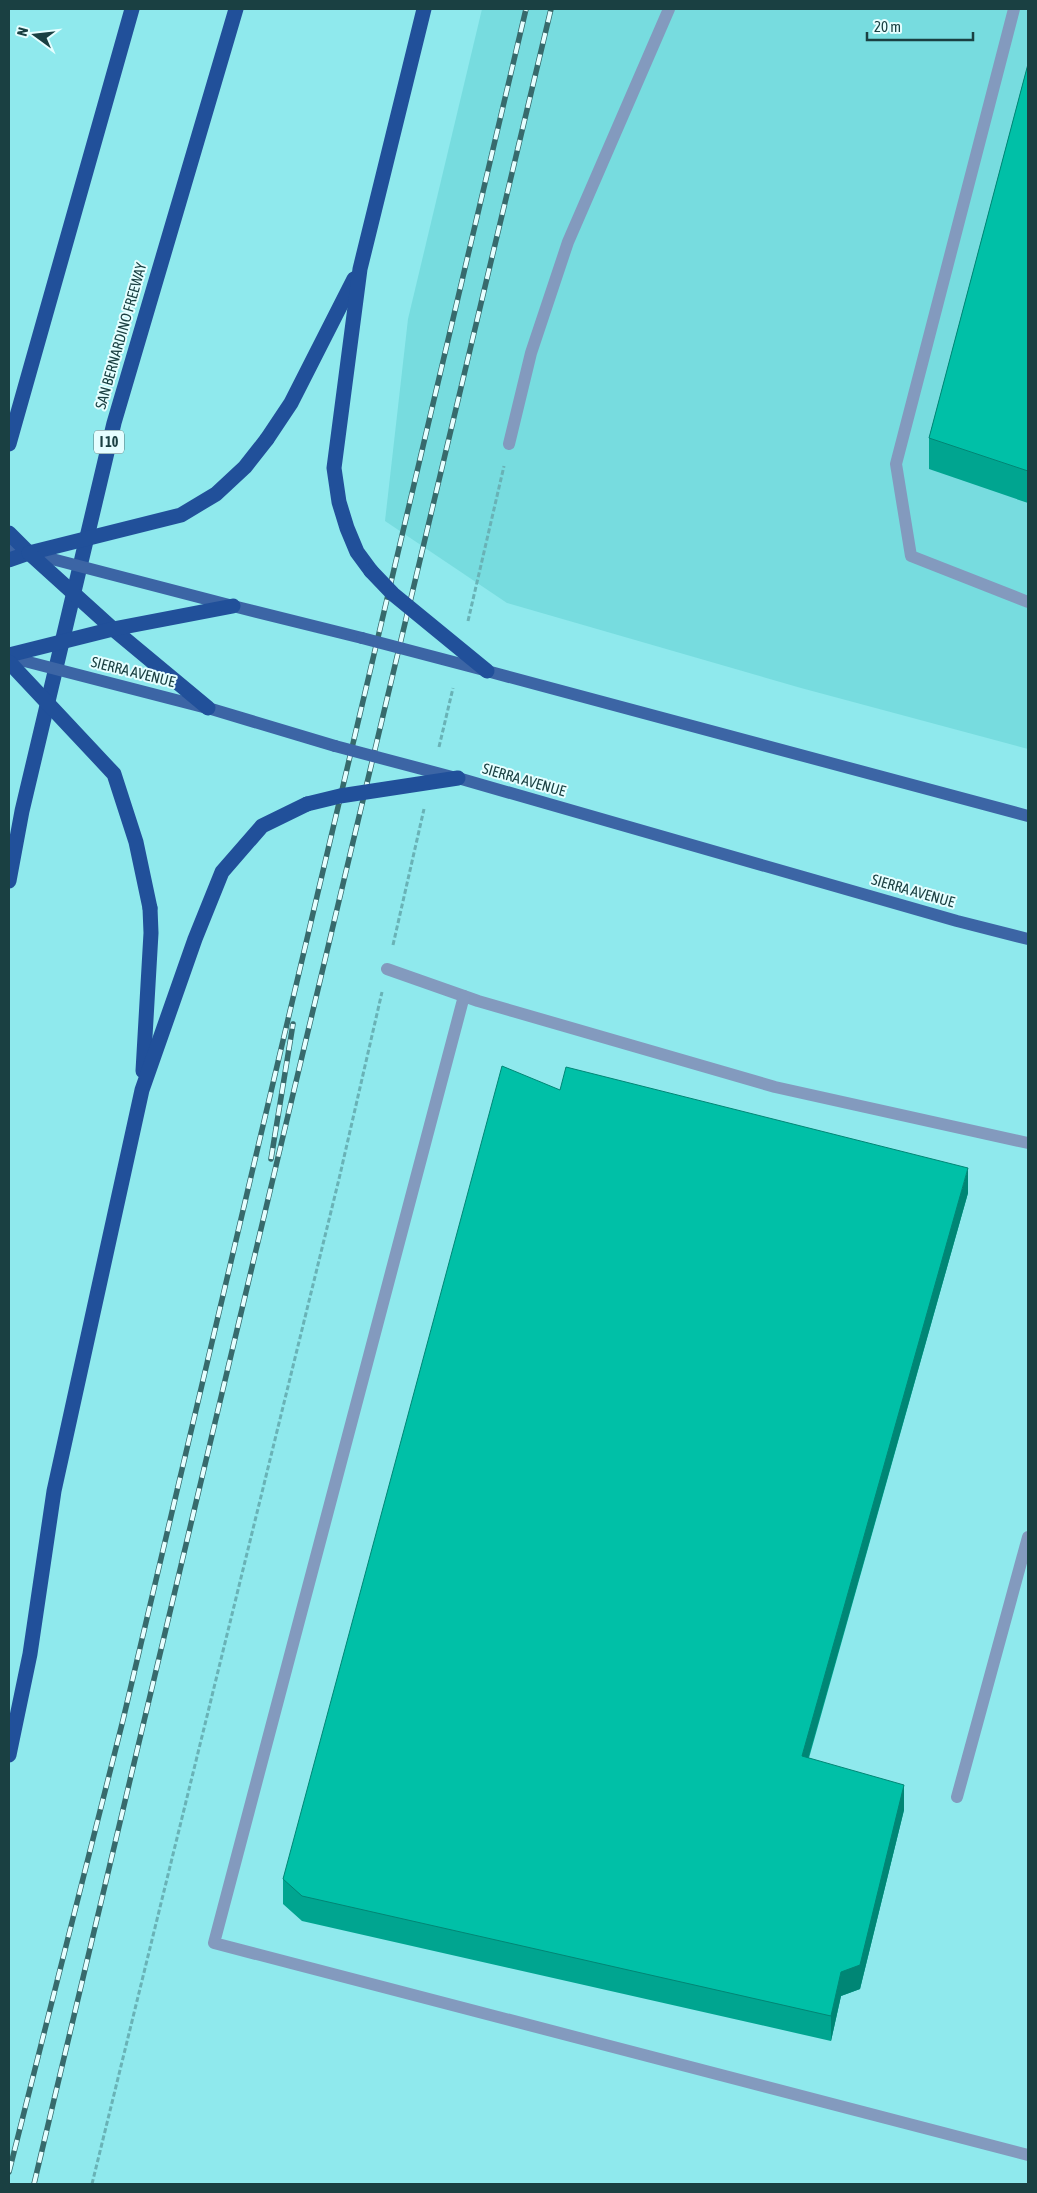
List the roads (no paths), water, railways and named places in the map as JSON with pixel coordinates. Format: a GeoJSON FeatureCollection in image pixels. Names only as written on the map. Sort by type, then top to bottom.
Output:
{"type":"FeatureCollection","features":[{"type":"Feature","properties":{"kind":"highway"},"geometry":{"type":"LineString","coordinates":[[9,444],[132,9]]}},
{"type":"Feature","properties":{"kind":"highway","name":"SAN BERNARDINO FREEWAY"},"geometry":{"type":"LineString","coordinates":[[9,881],[22,811],[114,423],[218,62],[236,9]]}},
{"type":"Feature","properties":{"kind":"highway"},"geometry":{"type":"LineString","coordinates":[[424,9],[360,268],[334,468],[338,502],[347,528],[357,552],[371,571],[393,594],[487,671]]}},
{"type":"Feature","properties":{"kind":"highway"},"geometry":{"type":"LineString","coordinates":[[9,560],[29,553],[181,515],[216,494],[245,467],[267,439],[290,403],[360,268]]}},
{"type":"Feature","properties":{"kind":"highway"},"geometry":{"type":"LineString","coordinates":[[9,533],[113,629],[208,708]]}},
{"type":"Feature","properties":{"kind":"highway"},"geometry":{"type":"LineString","coordinates":[[9,656],[113,629],[233,606]]}},
{"type":"Feature","properties":{"kind":"highway"},"geometry":{"type":"LineString","coordinates":[[9,662],[114,774],[136,842],[150,908],[142,1090]]}},
{"type":"Feature","properties":{"kind":"highway"},"geometry":{"type":"LineString","coordinates":[[9,1755],[30,1654],[54,1492],[142,1090],[201,922],[222,872],[262,826],[307,804],[340,796],[458,778]]}},
{"type":"Feature","properties":{"kind":"main road"},"geometry":{"type":"LineString","coordinates":[[9,548],[362,638],[1028,816]]}},
{"type":"Feature","properties":{"kind":"main road","name":"SIERRA AVENUE"},"geometry":{"type":"LineString","coordinates":[[9,656],[208,708],[335,746],[458,778],[948,918],[1028,939]]}},
{"type":"Feature","properties":{"kind":"lane"},"geometry":{"type":"LineString","coordinates":[[509,444],[531,353],[568,242],[669,9]]}},
{"type":"Feature","properties":{"kind":"lane"},"geometry":{"type":"LineString","coordinates":[[1014,9],[896,464],[911,556],[1028,602]]}},
{"type":"Feature","properties":{"kind":"lane"},"geometry":{"type":"LineString","coordinates":[[387,969],[464,996],[775,1087],[1028,1142]]}},
{"type":"Feature","properties":{"kind":"lane"},"geometry":{"type":"LineString","coordinates":[[464,996],[214,1943],[1028,2155]]}},
{"type":"Feature","properties":{"kind":"lane"},"geometry":{"type":"LineString","coordinates":[[957,1796],[1028,1537]]}},
{"type":"Feature","properties":{"kind":"railway"},"geometry":{"type":"LineString","coordinates":[[9,2172],[123,1720],[526,9]]}},
{"type":"Feature","properties":{"kind":"railway"},"geometry":{"type":"LineString","coordinates":[[34,2184],[551,9]]}},
{"type":"Feature","properties":{"kind":"railway"},"geometry":{"type":"LineString","coordinates":[[271,1159],[293,1024]]}}]}
